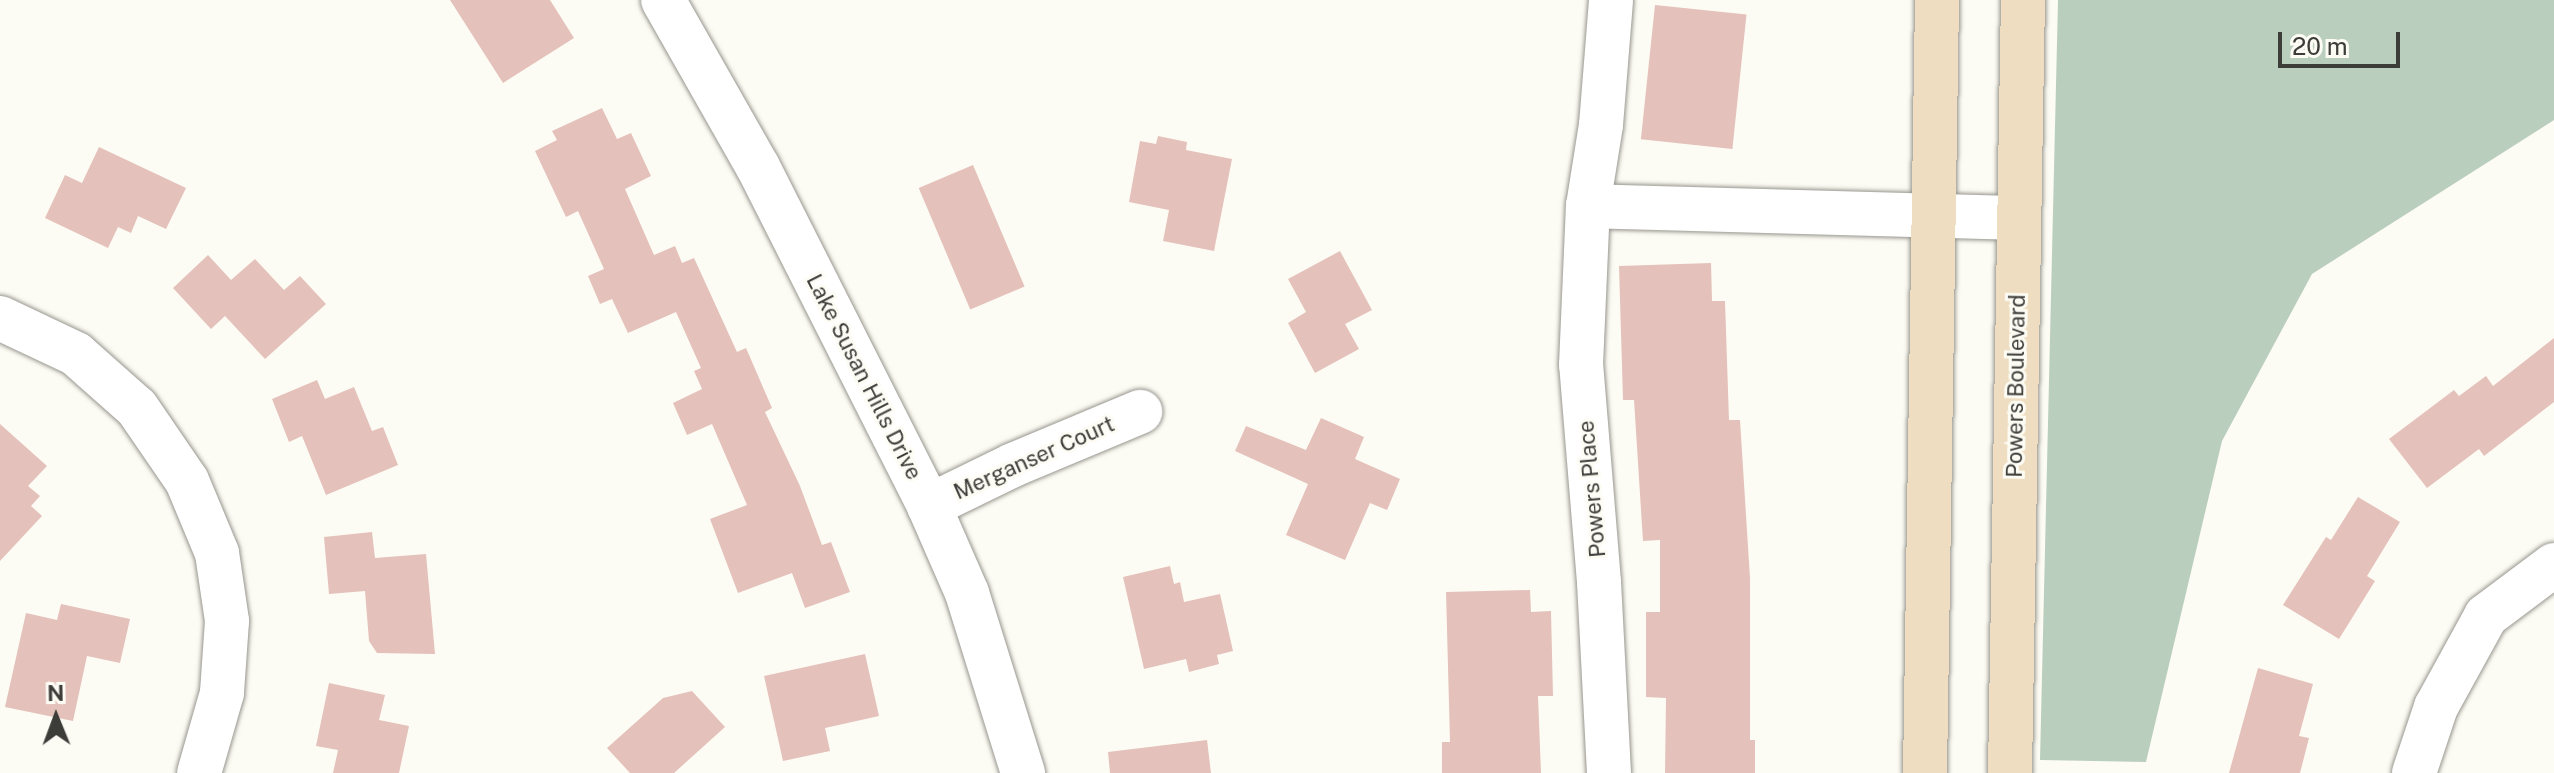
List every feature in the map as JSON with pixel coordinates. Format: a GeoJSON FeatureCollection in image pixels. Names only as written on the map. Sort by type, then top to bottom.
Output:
{"type":"FeatureCollection","features":[{"type":"Feature","properties":{"kind":"main road"},"geometry":{"type":"LineString","coordinates":[[1925,773],[1937,0]]}},
{"type":"Feature","properties":{"kind":"main road","name":"Powers Boulevard"},"geometry":{"type":"LineString","coordinates":[[2010,773],[2023,0]]}},
{"type":"Feature","properties":{"kind":"street","name":"Lake Susan Hills Drive"},"geometry":{"type":"LineString","coordinates":[[663,0],[758,167],[929,506],[967,593],[1023,773]]}},
{"type":"Feature","properties":{"kind":"street","name":"Powers Place"},"geometry":{"type":"LineString","coordinates":[[1609,773],[1599,582],[1581,365],[1588,206],[1601,125],[1611,0]]}},
{"type":"Feature","properties":{"kind":"street"},"geometry":{"type":"LineString","coordinates":[[1588,206],[2018,218]]}},
{"type":"Feature","properties":{"kind":"street"},"geometry":{"type":"LineString","coordinates":[[0,318],[76,354],[137,408],[187,481],[217,553],[227,621],[222,693],[204,765],[199,773]]}},
{"type":"Feature","properties":{"kind":"street","name":"Merganser Court"},"geometry":{"type":"LineString","coordinates":[[929,506],[1013,465],[1140,412]]}},
{"type":"Feature","properties":{"kind":"street"},"geometry":{"type":"LineString","coordinates":[[2414,773],[2436,707],[2486,616],[2554,565]]}},
{"type":"Feature","properties":{"kind":"green space"},"geometry":{"type":"Polygon","coordinates":[[[2058,0],[2554,0],[2554,120],[2312,274],[2222,441],[2146,762],[2040,760],[2058,0]]]}},
{"type":"Feature","properties":{"kind":"building"},"geometry":{"type":"Polygon","coordinates":[[[450,0],[550,0],[574,38],[503,83],[450,0]]]}},
{"type":"Feature","properties":{"kind":"building"},"geometry":{"type":"Polygon","coordinates":[[[1655,5],[1746,15],[1732,149],[1641,139],[1655,5]]]}},
{"type":"Feature","properties":{"kind":"building"},"geometry":{"type":"Polygon","coordinates":[[[602,108],[617,139],[631,133],[651,176],[625,189],[654,255],[675,246],[682,263],[694,258],[737,352],[746,348],[772,408],[765,412],[800,486],[822,545],[831,542],[850,592],[805,608],[792,573],[738,593],[710,519],[747,505],[712,424],[687,435],[673,403],[702,389],[694,371],[701,368],[676,312],[628,333],[612,299],[600,304],[588,276],[604,269],[578,211],[566,217],[535,151],[557,140],[552,131],[602,108]]]}},
{"type":"Feature","properties":{"kind":"building"},"geometry":{"type":"Polygon","coordinates":[[[1158,136],[1187,142],[1186,150],[1232,159],[1214,251],[1163,241],[1169,210],[1129,202],[1140,141],[1156,144],[1158,136]]]}},
{"type":"Feature","properties":{"kind":"building"},"geometry":{"type":"Polygon","coordinates":[[[99,147],[186,188],[166,229],[138,216],[131,233],[118,227],[108,248],[45,218],[65,175],[82,183],[99,147]]]}},
{"type":"Feature","properties":{"kind":"building"},"geometry":{"type":"Polygon","coordinates":[[[973,165],[1025,287],[970,310],[919,188],[973,165]]]}},
{"type":"Feature","properties":{"kind":"building"},"geometry":{"type":"Polygon","coordinates":[[[1340,251],[1372,310],[1345,324],[1359,349],[1315,373],[1288,323],[1306,312],[1288,279],[1340,251]]]}},
{"type":"Feature","properties":{"kind":"building"},"geometry":{"type":"Polygon","coordinates":[[[208,255],[231,280],[255,259],[284,290],[300,276],[326,304],[265,359],[225,316],[211,329],[173,288],[208,255]]]}},
{"type":"Feature","properties":{"kind":"building"},"geometry":{"type":"Polygon","coordinates":[[[1711,263],[1712,301],[1725,301],[1729,420],[1740,420],[1750,578],[1750,740],[1755,740],[1755,773],[1665,773],[1666,698],[1646,697],[1646,612],[1660,612],[1660,540],[1643,541],[1634,400],[1623,400],[1619,266],[1711,263]]]}},
{"type":"Feature","properties":{"kind":"building"},"geometry":{"type":"Polygon","coordinates":[[[2554,338],[2554,402],[2484,456],[2479,449],[2427,488],[2389,439],[2454,390],[2459,396],[2486,376],[2493,386],[2554,338]]]}},
{"type":"Feature","properties":{"kind":"building"},"geometry":{"type":"Polygon","coordinates":[[[317,380],[325,399],[354,387],[372,431],[383,427],[398,465],[326,495],[302,436],[289,442],[272,399],[317,380]]]}},
{"type":"Feature","properties":{"kind":"building"},"geometry":{"type":"Polygon","coordinates":[[[1321,418],[1364,437],[1355,459],[1400,479],[1387,510],[1370,503],[1345,560],[1286,535],[1308,484],[1235,451],[1246,426],[1306,450],[1321,418]]]}},
{"type":"Feature","properties":{"kind":"building"},"geometry":{"type":"Polygon","coordinates":[[[0,424],[47,466],[28,486],[40,496],[31,506],[42,516],[0,561],[0,424]]]}},
{"type":"Feature","properties":{"kind":"building"},"geometry":{"type":"Polygon","coordinates":[[[2358,497],[2400,522],[2367,576],[2375,581],[2339,639],[2283,605],[2326,537],[2331,540],[2358,497]]]}},
{"type":"Feature","properties":{"kind":"building"},"geometry":{"type":"Polygon","coordinates":[[[372,532],[375,558],[426,554],[435,654],[377,653],[369,641],[365,591],[329,594],[324,537],[372,532]]]}},
{"type":"Feature","properties":{"kind":"building"},"geometry":{"type":"Polygon","coordinates":[[[1170,566],[1174,584],[1180,582],[1184,602],[1220,594],[1233,651],[1217,655],[1219,664],[1189,672],[1186,659],[1144,669],[1123,577],[1170,566]]]}},
{"type":"Feature","properties":{"kind":"building"},"geometry":{"type":"Polygon","coordinates":[[[1530,590],[1531,612],[1551,611],[1553,696],[1538,696],[1541,773],[1442,773],[1442,742],[1450,742],[1446,592],[1530,590]]]}},
{"type":"Feature","properties":{"kind":"building"},"geometry":{"type":"Polygon","coordinates":[[[61,604],[130,619],[120,663],[87,656],[73,721],[5,707],[26,613],[57,620],[61,604]]]}},
{"type":"Feature","properties":{"kind":"building"},"geometry":{"type":"Polygon","coordinates":[[[865,654],[879,716],[825,728],[830,751],[783,761],[764,676],[865,654]]]}},
{"type":"Feature","properties":{"kind":"building"},"geometry":{"type":"Polygon","coordinates":[[[2258,668],[2313,684],[2299,736],[2309,738],[2300,773],[2229,773],[2258,668]]]}},
{"type":"Feature","properties":{"kind":"building"},"geometry":{"type":"Polygon","coordinates":[[[329,683],[385,695],[379,720],[409,726],[399,773],[333,773],[338,750],[316,746],[329,683]]]}},
{"type":"Feature","properties":{"kind":"building"},"geometry":{"type":"Polygon","coordinates":[[[692,691],[725,727],[674,773],[630,773],[607,748],[663,698],[692,691]]]}},
{"type":"Feature","properties":{"kind":"building"},"geometry":{"type":"Polygon","coordinates":[[[1207,740],[1211,773],[1110,773],[1108,752],[1207,740]]]}}]}
